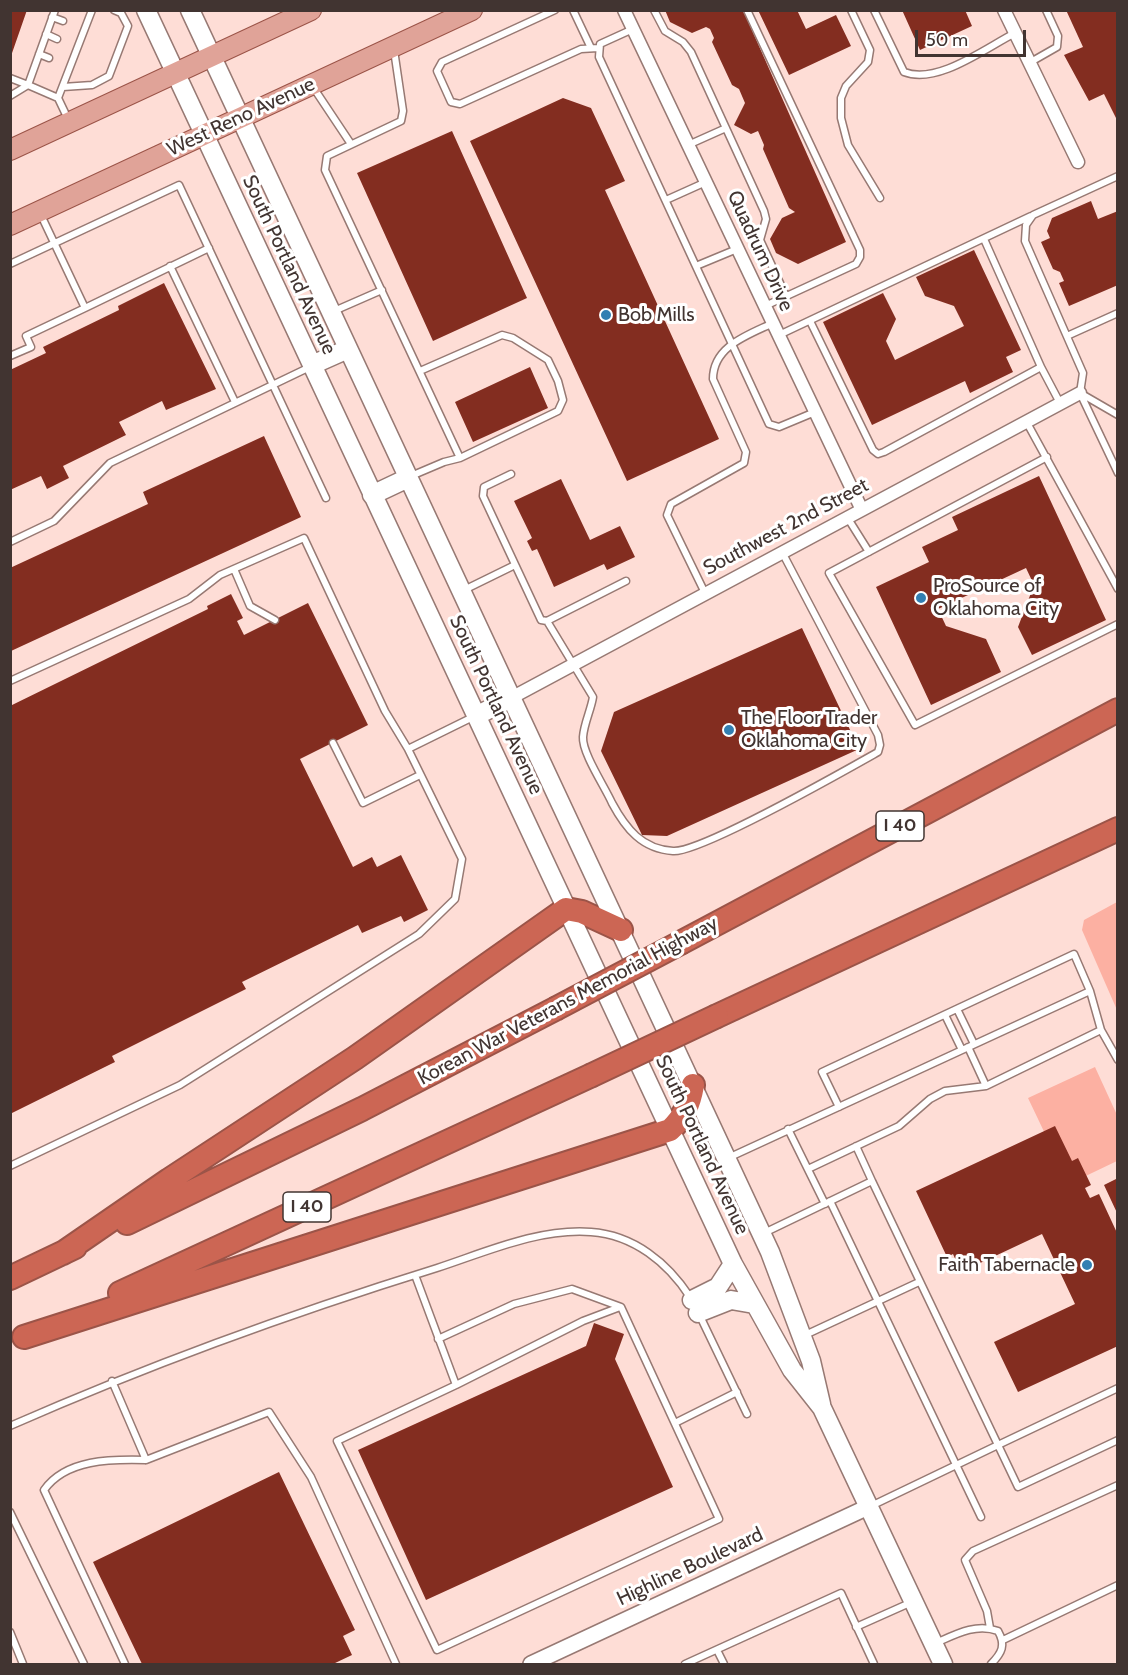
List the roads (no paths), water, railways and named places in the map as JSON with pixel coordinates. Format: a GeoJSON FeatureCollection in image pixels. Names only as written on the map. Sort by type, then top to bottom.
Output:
{"type":"FeatureCollection","features":[{"type":"Feature","properties":{"kind":"highway","name":"Korean War Veterans Memorial Highway"},"geometry":{"type":"LineString","coordinates":[[10,1278],[362,1109],[1118,710]]}},
{"type":"Feature","properties":{"kind":"highway","name":"I 40"},"geometry":{"type":"LineString","coordinates":[[17,1340],[1118,829]]}},
{"type":"Feature","properties":{"kind":"highway"},"geometry":{"type":"LineString","coordinates":[[63,1253],[169,1180],[346,1064],[566,909],[582,912],[621,930]]}},
{"type":"Feature","properties":{"kind":"highway"},"geometry":{"type":"LineString","coordinates":[[17,1340],[670,1130],[680,1120],[690,1102],[693,1085]]}},
{"type":"Feature","properties":{"kind":"main road","name":"South Portland Avenue"},"geometry":{"type":"LineString","coordinates":[[146,10],[202,136],[312,365],[733,1264],[792,1370],[822,1408]]}},
{"type":"Feature","properties":{"kind":"main road","name":"South Portland Avenue"},"geometry":{"type":"LineString","coordinates":[[190,10],[762,1234],[803,1336],[822,1408],[943,1665]]}},
{"type":"Feature","properties":{"kind":"main road"},"geometry":{"type":"LineString","coordinates":[[10,150],[311,10]]}},
{"type":"Feature","properties":{"kind":"main road","name":"West Reno Avenue"},"geometry":{"type":"LineString","coordinates":[[10,225],[472,10]]}},
{"type":"Feature","properties":{"kind":"main road"},"geometry":{"type":"LineString","coordinates":[[312,365],[348,349]]}},
{"type":"Feature","properties":{"kind":"main road"},"geometry":{"type":"LineString","coordinates":[[372,495],[408,478]]}},
{"type":"Feature","properties":{"kind":"main road"},"geometry":{"type":"LineString","coordinates":[[476,716],[512,698]]}},
{"type":"Feature","properties":{"kind":"main road"},"geometry":{"type":"LineString","coordinates":[[695,1306],[717,1287],[733,1264]]}},
{"type":"Feature","properties":{"kind":"main road"},"geometry":{"type":"LineString","coordinates":[[695,1306],[731,1300],[754,1304]]}},
{"type":"Feature","properties":{"kind":"street","name":"Quadrum Drive"},"geometry":{"type":"LineString","coordinates":[[624,10],[861,508]]}},
{"type":"Feature","properties":{"kind":"street"},"geometry":{"type":"LineString","coordinates":[[1004,10],[1078,162]]}},
{"type":"Feature","properties":{"kind":"street","name":"Southwest 2nd Street"},"geometry":{"type":"LineString","coordinates":[[512,698],[861,508],[1080,393]]}},
{"type":"Feature","properties":{"kind":"street","name":"Highline Boulevard"},"geometry":{"type":"LineString","coordinates":[[531,1665],[868,1507]]}},
{"type":"Feature","properties":{"kind":"lane"},"geometry":{"type":"LineString","coordinates":[[58,98],[68,65],[92,10]]}},
{"type":"Feature","properties":{"kind":"lane"},"geometry":{"type":"LineString","coordinates":[[63,87],[92,86],[109,76],[128,26],[121,13],[114,10]]}},
{"type":"Feature","properties":{"kind":"lane"},"geometry":{"type":"LineString","coordinates":[[555,10],[442,62],[436,71],[451,102],[460,104],[581,49],[595,48],[633,29]]}},
{"type":"Feature","properties":{"kind":"lane"},"geometry":{"type":"LineString","coordinates":[[573,10],[595,48],[770,424],[779,427],[815,412]]}},
{"type":"Feature","properties":{"kind":"lane"},"geometry":{"type":"LineString","coordinates":[[654,10],[665,31],[687,46],[726,128],[764,211],[766,219],[760,240],[786,296]]}},
{"type":"Feature","properties":{"kind":"lane"},"geometry":{"type":"LineString","coordinates":[[747,10],[860,250],[860,257],[856,264],[765,306]]}},
{"type":"Feature","properties":{"kind":"lane"},"geometry":{"type":"LineString","coordinates":[[851,10],[870,50],[868,62],[846,86],[841,98],[841,118],[848,144],[880,198]]}},
{"type":"Feature","properties":{"kind":"lane"},"geometry":{"type":"LineString","coordinates":[[874,10],[903,72],[916,77],[935,75],[1014,33]]}},
{"type":"Feature","properties":{"kind":"lane"},"geometry":{"type":"LineString","coordinates":[[1029,63],[1057,47],[1058,36],[1046,10]]}},
{"type":"Feature","properties":{"kind":"lane"},"geometry":{"type":"LineString","coordinates":[[10,96],[28,85],[53,14],[63,21]]}},
{"type":"Feature","properties":{"kind":"lane"},"geometry":{"type":"LineString","coordinates":[[46,34],[57,39]]}},
{"type":"Feature","properties":{"kind":"lane"},"geometry":{"type":"LineString","coordinates":[[393,47],[403,111],[401,121],[327,156],[325,170],[460,458]]}},
{"type":"Feature","properties":{"kind":"lane"},"geometry":{"type":"LineString","coordinates":[[39,54],[49,58]]}},
{"type":"Feature","properties":{"kind":"lane"},"geometry":{"type":"LineString","coordinates":[[10,73],[13,79],[58,98],[69,123]]}},
{"type":"Feature","properties":{"kind":"lane"},"geometry":{"type":"LineString","coordinates":[[311,85],[351,144]]}},
{"type":"Feature","properties":{"kind":"lane"},"geometry":{"type":"LineString","coordinates":[[688,145],[726,128]]}},
{"type":"Feature","properties":{"kind":"lane"},"geometry":{"type":"LineString","coordinates":[[779,335],[1118,176]]}},
{"type":"Feature","properties":{"kind":"lane"},"geometry":{"type":"LineString","coordinates":[[666,200],[706,182]]}},
{"type":"Feature","properties":{"kind":"lane"},"geometry":{"type":"LineString","coordinates":[[10,264],[179,185],[326,498]]}},
{"type":"Feature","properties":{"kind":"lane"},"geometry":{"type":"LineString","coordinates":[[40,212],[85,308]]}},
{"type":"Feature","properties":{"kind":"lane"},"geometry":{"type":"LineString","coordinates":[[1033,215],[1026,225],[1025,241],[1083,373],[1080,393],[1118,473]]}},
{"type":"Feature","properties":{"kind":"lane"},"geometry":{"type":"LineString","coordinates":[[984,239],[1041,367],[1060,403]]}},
{"type":"Feature","properties":{"kind":"lane"},"geometry":{"type":"LineString","coordinates":[[10,356],[31,346],[26,336],[208,248]]}},
{"type":"Feature","properties":{"kind":"lane"},"geometry":{"type":"LineString","coordinates":[[696,266],[738,249]]}},
{"type":"Feature","properties":{"kind":"lane"},"geometry":{"type":"LineString","coordinates":[[170,266],[235,402]]}},
{"type":"Feature","properties":{"kind":"lane"},"geometry":{"type":"LineString","coordinates":[[331,313],[382,290]]}},
{"type":"Feature","properties":{"kind":"lane"},"geometry":{"type":"LineString","coordinates":[[1067,336],[1118,313]]}},
{"type":"Feature","properties":{"kind":"lane"},"geometry":{"type":"LineString","coordinates":[[810,321],[873,450],[878,454],[1041,367]]}},
{"type":"Feature","properties":{"kind":"lane"},"geometry":{"type":"LineString","coordinates":[[705,593],[667,515],[667,508],[744,463],[746,452],[713,379],[713,371],[731,342],[773,323]]}},
{"type":"Feature","properties":{"kind":"lane"},"geometry":{"type":"LineString","coordinates":[[408,478],[444,462],[460,458],[558,411],[563,400],[558,381],[548,360],[513,338],[502,335],[420,371]]}},
{"type":"Feature","properties":{"kind":"lane"},"geometry":{"type":"LineString","coordinates":[[10,542],[54,521],[110,463],[312,365]]}},
{"type":"Feature","properties":{"kind":"lane"},"geometry":{"type":"LineString","coordinates":[[1080,393],[1118,415]]}},
{"type":"Feature","properties":{"kind":"lane"},"geometry":{"type":"LineString","coordinates":[[1026,420],[1118,590]]}},
{"type":"Feature","properties":{"kind":"lane"},"geometry":{"type":"LineString","coordinates":[[1047,457],[829,573],[915,725],[1118,624]]}},
{"type":"Feature","properties":{"kind":"lane"},"geometry":{"type":"LineString","coordinates":[[512,474],[484,487],[483,496],[541,620],[548,621],[626,581]]}},
{"type":"Feature","properties":{"kind":"lane"},"geometry":{"type":"LineString","coordinates":[[847,516],[869,552]]}},
{"type":"Feature","properties":{"kind":"lane"},"geometry":{"type":"LineString","coordinates":[[10,681],[189,599],[220,575],[304,538],[385,711],[408,749],[462,859],[455,898],[419,934],[180,1085],[10,1166]]}},
{"type":"Feature","properties":{"kind":"lane"},"geometry":{"type":"LineString","coordinates":[[548,621],[593,697],[583,733],[586,749],[628,831],[639,840],[656,848],[675,851],[709,839],[878,752],[880,745],[878,735],[781,551]]}},
{"type":"Feature","properties":{"kind":"lane"},"geometry":{"type":"LineString","coordinates":[[461,591],[515,565]]}},
{"type":"Feature","properties":{"kind":"lane"},"geometry":{"type":"LineString","coordinates":[[234,569],[250,606],[275,620]]}},
{"type":"Feature","properties":{"kind":"lane"},"geometry":{"type":"LineString","coordinates":[[408,749],[476,716]]}},
{"type":"Feature","properties":{"kind":"lane"},"geometry":{"type":"LineString","coordinates":[[333,742],[363,803],[420,775]]}},
{"type":"Feature","properties":{"kind":"lane"},"geometry":{"type":"LineString","coordinates":[[839,1107],[822,1072],[1074,954],[1101,1030],[1118,1060]]}},
{"type":"Feature","properties":{"kind":"lane"},"geometry":{"type":"LineString","coordinates":[[727,1158],[1089,991]]}},
{"type":"Feature","properties":{"kind":"lane"},"geometry":{"type":"LineString","coordinates":[[957,1009],[968,1047],[986,1086]]}},
{"type":"Feature","properties":{"kind":"lane"},"geometry":{"type":"LineString","coordinates":[[945,1015],[968,1047]]}},
{"type":"Feature","properties":{"kind":"lane"},"geometry":{"type":"LineString","coordinates":[[807,1169],[899,1126],[923,1104],[945,1091],[986,1086],[1101,1030]]}},
{"type":"Feature","properties":{"kind":"lane"},"geometry":{"type":"LineString","coordinates":[[788,1129],[878,1301],[981,1517]]}},
{"type":"Feature","properties":{"kind":"lane"},"geometry":{"type":"LineString","coordinates":[[856,1146],[1018,1487],[1118,1440]]}},
{"type":"Feature","properties":{"kind":"lane"},"geometry":{"type":"LineString","coordinates":[[762,1234],[872,1181]]}},
{"type":"Feature","properties":{"kind":"lane"},"geometry":{"type":"LineString","coordinates":[[10,1426],[159,1362],[415,1275],[550,1233],[593,1232],[639,1247],[662,1262],[695,1306],[747,1414]]}},
{"type":"Feature","properties":{"kind":"lane"},"geometry":{"type":"LineString","coordinates":[[415,1275],[456,1385]]}},
{"type":"Feature","properties":{"kind":"lane"},"geometry":{"type":"LineString","coordinates":[[803,1336],[919,1282]]}},
{"type":"Feature","properties":{"kind":"lane"},"geometry":{"type":"LineString","coordinates":[[438,1338],[514,1304],[572,1289],[621,1307],[719,1519],[437,1650],[338,1441],[583,1321],[621,1307]]}},
{"type":"Feature","properties":{"kind":"lane"},"geometry":{"type":"LineString","coordinates":[[112,1381],[146,1460]]}},
{"type":"Feature","properties":{"kind":"lane"},"geometry":{"type":"LineString","coordinates":[[868,1507],[1118,1388]]}},
{"type":"Feature","properties":{"kind":"lane"},"geometry":{"type":"LineString","coordinates":[[675,1423],[737,1392]]}},
{"type":"Feature","properties":{"kind":"lane"},"geometry":{"type":"LineString","coordinates":[[125,1665],[44,1490],[53,1477],[103,1459],[146,1460],[269,1412],[311,1477],[396,1665]]}},
{"type":"Feature","properties":{"kind":"lane"},"geometry":{"type":"LineString","coordinates":[[990,1628],[987,1611],[965,1560],[973,1551],[1118,1485]]}},
{"type":"Feature","properties":{"kind":"lane"},"geometry":{"type":"LineString","coordinates":[[10,1512],[84,1665]]}},
{"type":"Feature","properties":{"kind":"lane"},"geometry":{"type":"LineString","coordinates":[[1003,1640],[1118,1585]]}},
{"type":"Feature","properties":{"kind":"lane"},"geometry":{"type":"LineString","coordinates":[[685,1665],[841,1593],[874,1665]]}},
{"type":"Feature","properties":{"kind":"lane"},"geometry":{"type":"LineString","coordinates":[[856,1627],[913,1601]]}},
{"type":"Feature","properties":{"kind":"lane"},"geometry":{"type":"LineString","coordinates":[[933,1644],[971,1628],[990,1628],[998,1631],[1003,1640],[1003,1649],[991,1665]]}},
{"type":"Feature","properties":{"kind":"lane"},"geometry":{"type":"LineString","coordinates":[[10,1632],[23,1665]]}},
{"type":"Feature","properties":{"kind":"lane"},"geometry":{"type":"LineString","coordinates":[[717,1650],[724,1665]]}},
{"type":"Feature","properties":{"kind":"place","name":"Bob Mills"},"geometry":{"type":"Point","coordinates":[606,315]}},
{"type":"Feature","properties":{"kind":"place","name":"ProSource of Oklahoma City"},"geometry":{"type":"Point","coordinates":[921,598]}},
{"type":"Feature","properties":{"kind":"place","name":"The Floor Trader Oklahoma City"},"geometry":{"type":"Point","coordinates":[729,730]}},
{"type":"Feature","properties":{"kind":"place","name":"Faith Tabernacle"},"geometry":{"type":"Point","coordinates":[1087,1265]}}]}
